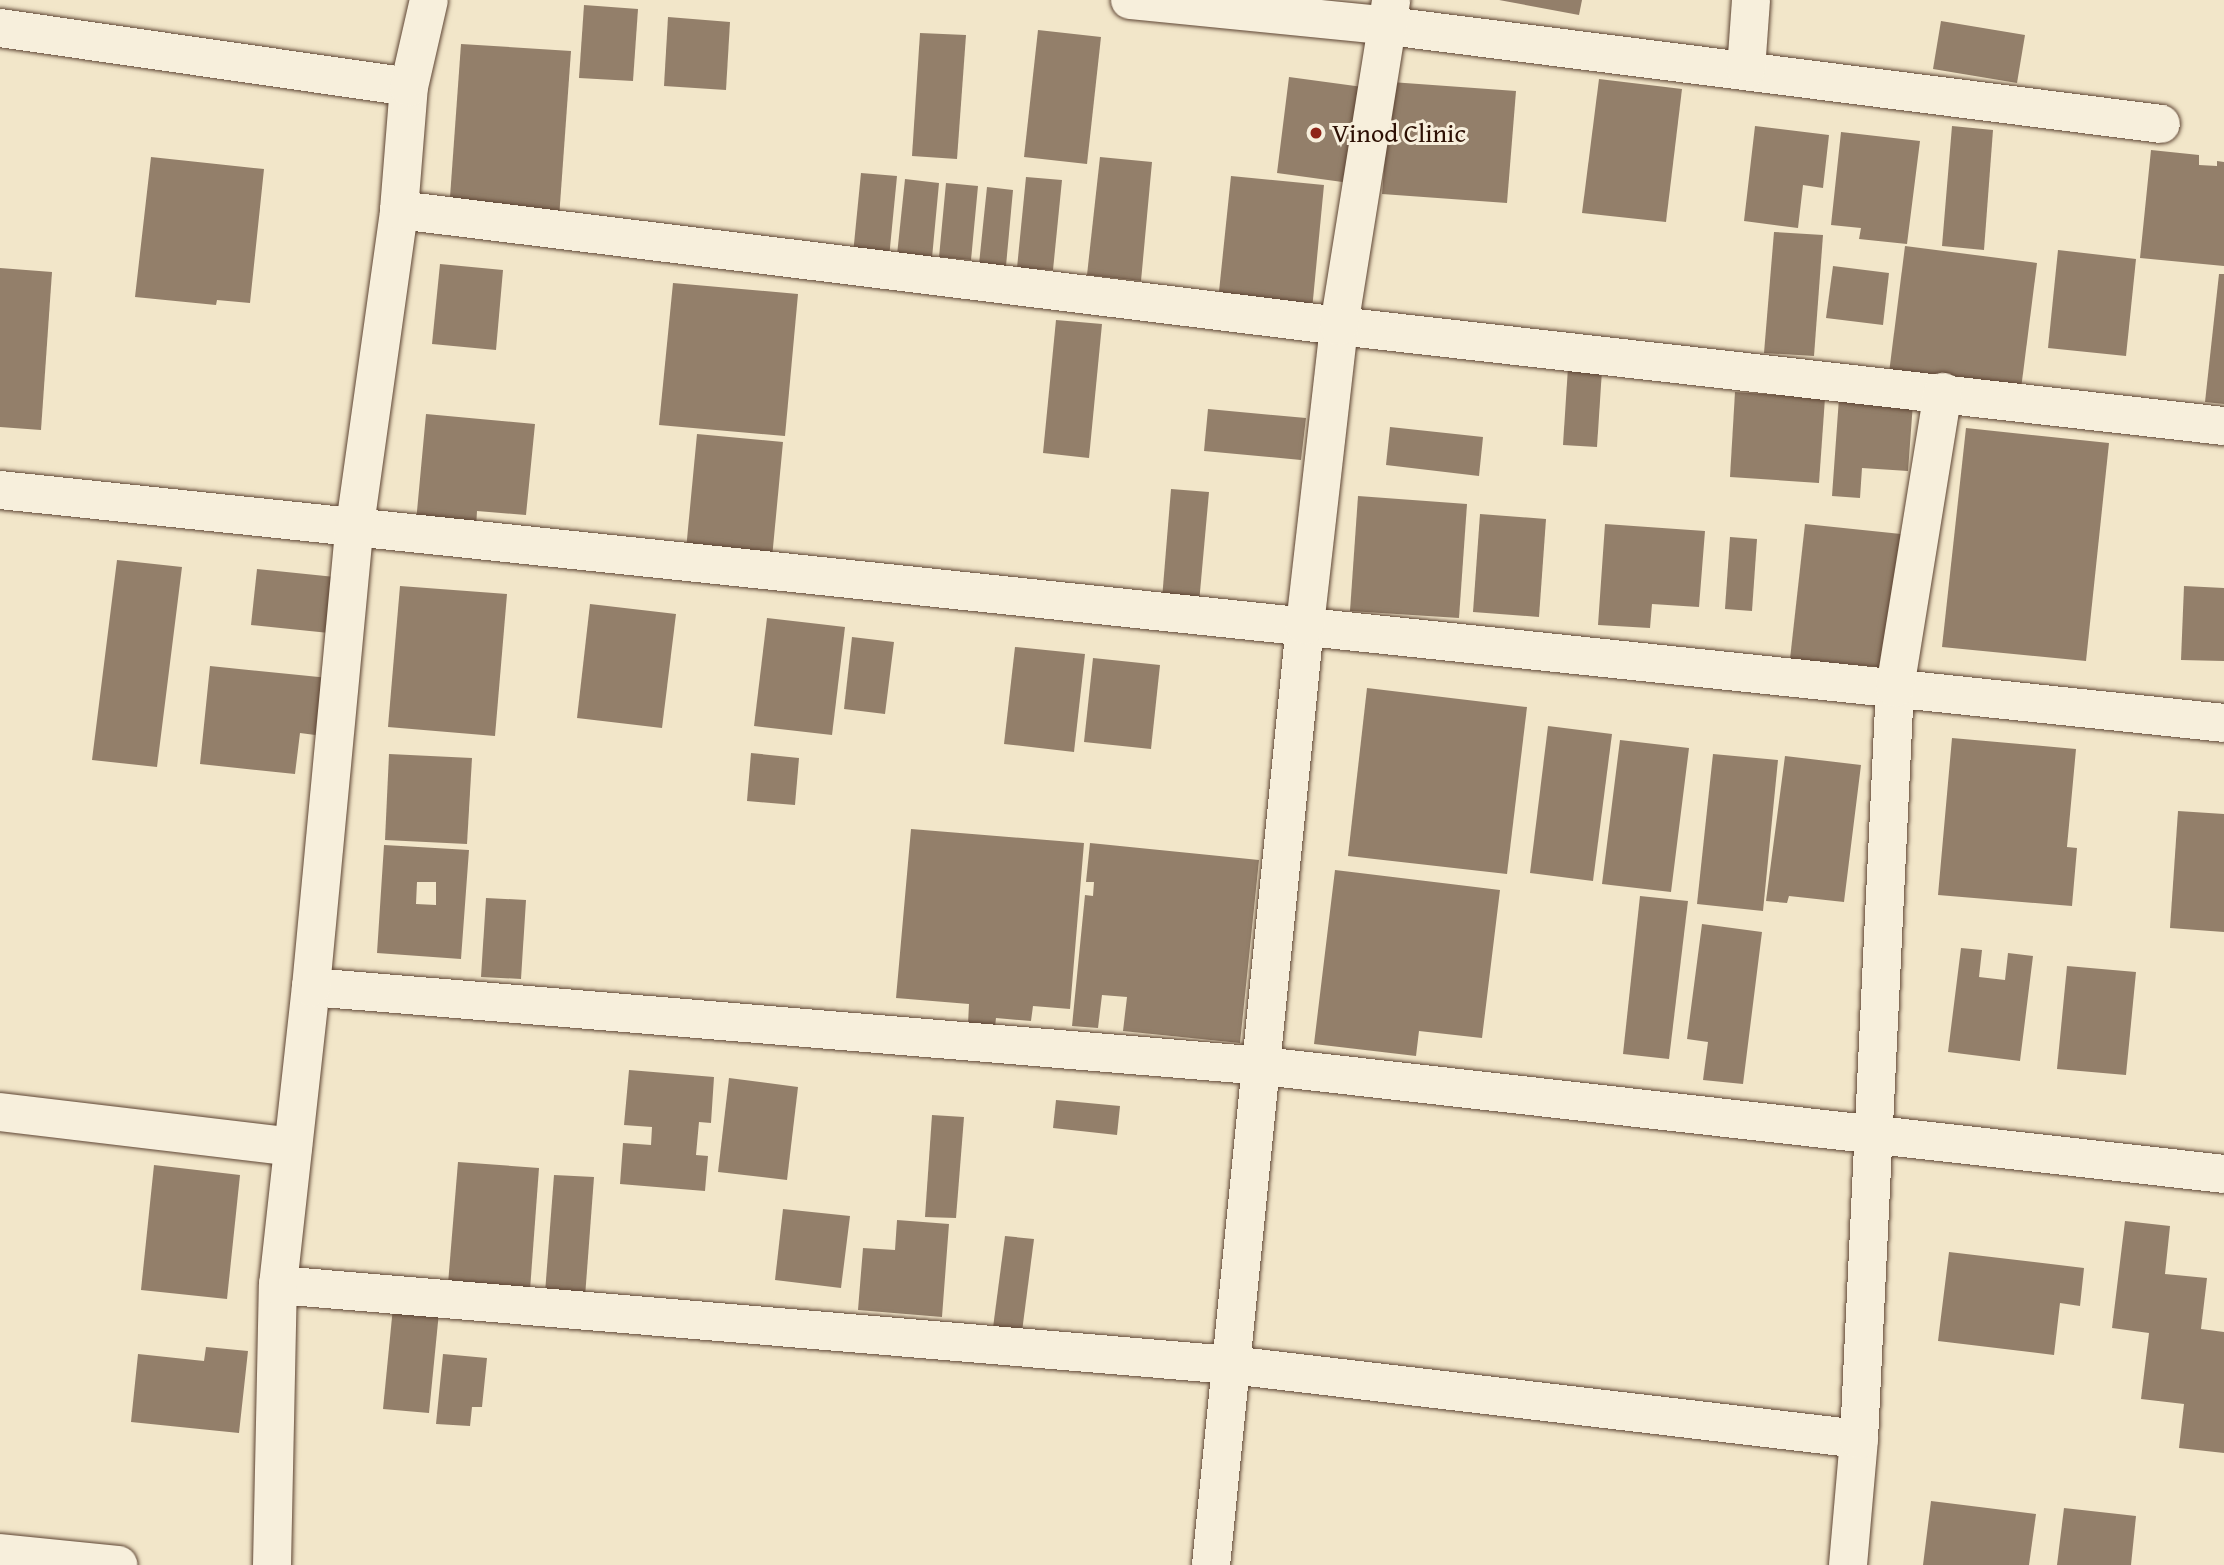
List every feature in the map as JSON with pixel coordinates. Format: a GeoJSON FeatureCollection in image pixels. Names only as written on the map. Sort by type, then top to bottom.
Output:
{"type":"FeatureCollection","features":[{"type":"Feature","properties":{"kind":"street"},"geometry":{"type":"LineString","coordinates":[[272,1565],[278,1285],[312,987],[355,525],[399,210],[410,87],[429,0]]}},
{"type":"Feature","properties":{"kind":"street"},"geometry":{"type":"LineString","coordinates":[[1130,0],[1390,13],[1746,70],[2161,124]]}},
{"type":"Feature","properties":{"kind":"street"},"geometry":{"type":"LineString","coordinates":[[1746,70],[1751,0]]}},
{"type":"Feature","properties":{"kind":"street"},"geometry":{"type":"LineString","coordinates":[[1211,1565],[1305,625],[1339,326],[1390,13]]}},
{"type":"Feature","properties":{"kind":"street"},"geometry":{"type":"LineString","coordinates":[[0,29],[410,87]]}},
{"type":"Feature","properties":{"kind":"street"},"geometry":{"type":"LineString","coordinates":[[399,210],[1339,326],[1943,392],[2224,426]]}},
{"type":"Feature","properties":{"kind":"street"},"geometry":{"type":"LineString","coordinates":[[1847,1565],[1859,1438],[1895,688],[1943,392]]}},
{"type":"Feature","properties":{"kind":"street"},"geometry":{"type":"LineString","coordinates":[[0,490],[355,525],[2224,723]]}},
{"type":"Feature","properties":{"kind":"street"},"geometry":{"type":"LineString","coordinates":[[312,987],[1262,1066],[2224,1174]]}},
{"type":"Feature","properties":{"kind":"street"},"geometry":{"type":"LineString","coordinates":[[0,1112],[293,1147]]}},
{"type":"Feature","properties":{"kind":"street"},"geometry":{"type":"LineString","coordinates":[[278,1285],[1231,1365],[1859,1438]]}},
{"type":"Feature","properties":{"kind":"street"},"geometry":{"type":"LineString","coordinates":[[0,1553],[118,1565]]}},
{"type":"Feature","properties":{"kind":"building"},"geometry":{"type":"Polygon","coordinates":[[[1499,0],[1582,0],[1579,15],[1499,0]]]}},
{"type":"Feature","properties":{"kind":"building"},"geometry":{"type":"Polygon","coordinates":[[[584,5],[638,9],[633,81],[579,78],[584,5]]]}},
{"type":"Feature","properties":{"kind":"building"},"geometry":{"type":"Polygon","coordinates":[[[668,17],[730,22],[726,90],[664,86],[668,17]]]}},
{"type":"Feature","properties":{"kind":"building"},"geometry":{"type":"Polygon","coordinates":[[[1941,21],[2025,35],[2017,83],[1933,69],[1941,21]]]}},
{"type":"Feature","properties":{"kind":"building"},"geometry":{"type":"Polygon","coordinates":[[[1038,30],[1101,37],[1087,164],[1024,157],[1038,30]]]}},
{"type":"Feature","properties":{"kind":"building"},"geometry":{"type":"Polygon","coordinates":[[[920,33],[966,35],[957,159],[912,156],[920,33]]]}},
{"type":"Feature","properties":{"kind":"building"},"geometry":{"type":"Polygon","coordinates":[[[461,44],[571,51],[559,218],[449,211],[461,44]]]}},
{"type":"Feature","properties":{"kind":"building"},"geometry":{"type":"Polygon","coordinates":[[[1289,77],[1370,88],[1357,184],[1277,173],[1289,77]]]}},
{"type":"Feature","properties":{"kind":"building"},"geometry":{"type":"Polygon","coordinates":[[[1599,79],[1682,89],[1666,222],[1582,213],[1599,79]]]}},
{"type":"Feature","properties":{"kind":"building"},"geometry":{"type":"Polygon","coordinates":[[[1391,82],[1516,91],[1507,203],[1382,194],[1391,82]]]}},
{"type":"Feature","properties":{"kind":"building"},"geometry":{"type":"Polygon","coordinates":[[[1755,126],[1829,135],[1823,188],[1803,185],[1798,228],[1744,221],[1755,126]]]}},
{"type":"Feature","properties":{"kind":"building"},"geometry":{"type":"Polygon","coordinates":[[[1952,126],[1993,130],[1984,250],[1942,246],[1952,126]]]}},
{"type":"Feature","properties":{"kind":"building"},"geometry":{"type":"Polygon","coordinates":[[[1841,132],[1920,141],[1907,244],[1859,239],[1861,228],[1831,225],[1841,132]]]}},
{"type":"Feature","properties":{"kind":"building"},"geometry":{"type":"Polygon","coordinates":[[[2151,150],[2199,155],[2199,165],[2217,166],[2217,161],[2224,162],[2224,266],[2140,258],[2151,150]]]}},
{"type":"Feature","properties":{"kind":"building"},"geometry":{"type":"Polygon","coordinates":[[[151,157],[264,169],[250,303],[217,300],[216,305],[135,297],[151,157]]]}},
{"type":"Feature","properties":{"kind":"building"},"geometry":{"type":"Polygon","coordinates":[[[1100,157],[1152,162],[1141,281],[1087,275],[1100,157]]]}},
{"type":"Feature","properties":{"kind":"building"},"geometry":{"type":"Polygon","coordinates":[[[861,173],[897,176],[889,258],[853,254],[861,173]]]}},
{"type":"Feature","properties":{"kind":"building"},"geometry":{"type":"Polygon","coordinates":[[[1231,176],[1324,185],[1312,310],[1218,301],[1231,176]]]}},
{"type":"Feature","properties":{"kind":"building"},"geometry":{"type":"Polygon","coordinates":[[[1026,177],[1062,180],[1053,270],[1017,268],[1026,177]]]}},
{"type":"Feature","properties":{"kind":"building"},"geometry":{"type":"Polygon","coordinates":[[[905,179],[939,183],[932,258],[897,255],[905,179]]]}},
{"type":"Feature","properties":{"kind":"building"},"geometry":{"type":"Polygon","coordinates":[[[946,183],[978,186],[971,260],[939,257],[946,183]]]}},
{"type":"Feature","properties":{"kind":"building"},"geometry":{"type":"Polygon","coordinates":[[[987,187],[1013,190],[1006,266],[979,264],[987,187]]]}},
{"type":"Feature","properties":{"kind":"building"},"geometry":{"type":"Polygon","coordinates":[[[1774,232],[1823,235],[1814,356],[1764,353],[1774,232]]]}},
{"type":"Feature","properties":{"kind":"building"},"geometry":{"type":"Polygon","coordinates":[[[1905,246],[2037,263],[2021,389],[1889,373],[1905,246]]]}},
{"type":"Feature","properties":{"kind":"building"},"geometry":{"type":"Polygon","coordinates":[[[2058,250],[2136,259],[2126,356],[2048,348],[2058,250]]]}},
{"type":"Feature","properties":{"kind":"building"},"geometry":{"type":"Polygon","coordinates":[[[440,264],[503,270],[496,350],[432,344],[440,264]]]}},
{"type":"Feature","properties":{"kind":"building"},"geometry":{"type":"Polygon","coordinates":[[[1833,266],[1889,273],[1883,325],[1826,318],[1833,266]]]}},
{"type":"Feature","properties":{"kind":"building"},"geometry":{"type":"Polygon","coordinates":[[[0,268],[52,272],[41,430],[0,427],[0,268]]]}},
{"type":"Feature","properties":{"kind":"building"},"geometry":{"type":"Polygon","coordinates":[[[2219,274],[2224,274],[2224,404],[2205,402],[2219,274]]]}},
{"type":"Feature","properties":{"kind":"building"},"geometry":{"type":"Polygon","coordinates":[[[673,283],[798,294],[785,436],[659,425],[673,283]]]}},
{"type":"Feature","properties":{"kind":"building"},"geometry":{"type":"Polygon","coordinates":[[[1056,320],[1102,324],[1089,458],[1043,453],[1056,320]]]}},
{"type":"Feature","properties":{"kind":"building"},"geometry":{"type":"Polygon","coordinates":[[[1568,367],[1602,370],[1597,447],[1563,445],[1568,367]]]}},
{"type":"Feature","properties":{"kind":"building"},"geometry":{"type":"Polygon","coordinates":[[[1735,392],[1825,398],[1819,483],[1730,477],[1735,392]]]}},
{"type":"Feature","properties":{"kind":"building"},"geometry":{"type":"Polygon","coordinates":[[[1839,398],[1913,403],[1908,471],[1862,468],[1860,498],[1832,496],[1839,398]]]}},
{"type":"Feature","properties":{"kind":"building"},"geometry":{"type":"Polygon","coordinates":[[[1208,409],[1306,418],[1301,460],[1204,451],[1208,409]]]}},
{"type":"Feature","properties":{"kind":"building"},"geometry":{"type":"Polygon","coordinates":[[[426,414],[535,424],[526,515],[477,511],[476,528],[416,522],[426,414]]]}},
{"type":"Feature","properties":{"kind":"building"},"geometry":{"type":"Polygon","coordinates":[[[1390,427],[1483,437],[1479,476],[1386,465],[1390,427]]]}},
{"type":"Feature","properties":{"kind":"building"},"geometry":{"type":"Polygon","coordinates":[[[1966,428],[2109,443],[2086,661],[1942,647],[1966,428]]]}},
{"type":"Feature","properties":{"kind":"building"},"geometry":{"type":"Polygon","coordinates":[[[697,434],[783,442],[772,558],[686,550],[697,434]]]}},
{"type":"Feature","properties":{"kind":"building"},"geometry":{"type":"Polygon","coordinates":[[[1171,489],[1209,492],[1199,603],[1162,599],[1171,489]]]}},
{"type":"Feature","properties":{"kind":"building"},"geometry":{"type":"Polygon","coordinates":[[[1358,496],[1467,504],[1459,618],[1350,611],[1358,496]]]}},
{"type":"Feature","properties":{"kind":"building"},"geometry":{"type":"Polygon","coordinates":[[[1480,514],[1546,519],[1539,617],[1473,612],[1480,514]]]}},
{"type":"Feature","properties":{"kind":"building"},"geometry":{"type":"Polygon","coordinates":[[[1605,524],[1705,531],[1699,607],[1652,604],[1650,628],[1598,625],[1605,524]]]}},
{"type":"Feature","properties":{"kind":"building"},"geometry":{"type":"Polygon","coordinates":[[[1805,524],[1901,534],[1887,668],[1790,659],[1805,524]]]}},
{"type":"Feature","properties":{"kind":"building"},"geometry":{"type":"Polygon","coordinates":[[[1730,537],[1757,539],[1752,611],[1725,609],[1730,537]]]}},
{"type":"Feature","properties":{"kind":"building"},"geometry":{"type":"Polygon","coordinates":[[[117,560],[182,567],[157,767],[92,760],[117,560]]]}},
{"type":"Feature","properties":{"kind":"building"},"geometry":{"type":"Polygon","coordinates":[[[257,569],[335,577],[329,633],[251,625],[257,569]]]}},
{"type":"Feature","properties":{"kind":"building"},"geometry":{"type":"Polygon","coordinates":[[[400,586],[507,594],[495,736],[388,727],[400,586]]]}},
{"type":"Feature","properties":{"kind":"building"},"geometry":{"type":"Polygon","coordinates":[[[2184,586],[2224,588],[2224,661],[2181,660],[2184,586]]]}},
{"type":"Feature","properties":{"kind":"building"},"geometry":{"type":"Polygon","coordinates":[[[590,604],[676,614],[662,728],[577,718],[590,604]]]}},
{"type":"Feature","properties":{"kind":"building"},"geometry":{"type":"Polygon","coordinates":[[[767,618],[845,627],[832,735],[754,726],[767,618]]]}},
{"type":"Feature","properties":{"kind":"building"},"geometry":{"type":"Polygon","coordinates":[[[852,637],[894,642],[885,714],[844,709],[852,637]]]}},
{"type":"Feature","properties":{"kind":"building"},"geometry":{"type":"Polygon","coordinates":[[[1015,647],[1085,654],[1074,752],[1004,744],[1015,647]]]}},
{"type":"Feature","properties":{"kind":"building"},"geometry":{"type":"Polygon","coordinates":[[[1093,658],[1160,665],[1151,749],[1084,742],[1093,658]]]}},
{"type":"Feature","properties":{"kind":"building"},"geometry":{"type":"Polygon","coordinates":[[[210,666],[329,678],[323,736],[300,733],[295,774],[200,764],[210,666]]]}},
{"type":"Feature","properties":{"kind":"building"},"geometry":{"type":"Polygon","coordinates":[[[1367,688],[1527,707],[1507,874],[1348,856],[1367,688]]]}},
{"type":"Feature","properties":{"kind":"building"},"geometry":{"type":"Polygon","coordinates":[[[1548,726],[1612,734],[1593,881],[1530,873],[1548,726]]]}},
{"type":"Feature","properties":{"kind":"building"},"geometry":{"type":"Polygon","coordinates":[[[1952,738],[2076,749],[2067,847],[2077,848],[2072,906],[1938,895],[1952,738]]]}},
{"type":"Feature","properties":{"kind":"building"},"geometry":{"type":"Polygon","coordinates":[[[1620,740],[1689,748],[1671,892],[1602,884],[1620,740]]]}},
{"type":"Feature","properties":{"kind":"building"},"geometry":{"type":"Polygon","coordinates":[[[751,753],[799,758],[795,805],[747,801],[751,753]]]}},
{"type":"Feature","properties":{"kind":"building"},"geometry":{"type":"Polygon","coordinates":[[[389,754],[472,758],[467,844],[385,840],[389,754]]]}},
{"type":"Feature","properties":{"kind":"building"},"geometry":{"type":"Polygon","coordinates":[[[1713,754],[1778,760],[1763,911],[1697,904],[1713,754]]]}},
{"type":"Feature","properties":{"kind":"building"},"geometry":{"type":"Polygon","coordinates":[[[1785,756],[1861,765],[1844,902],[1789,896],[1787,903],[1766,901],[1785,756]]]}},
{"type":"Feature","properties":{"kind":"building"},"geometry":{"type":"Polygon","coordinates":[[[2178,811],[2224,814],[2224,932],[2170,928],[2178,811]]]}},
{"type":"Feature","properties":{"kind":"building"},"geometry":{"type":"Polygon","coordinates":[[[911,829],[1084,843],[1070,1009],[1033,1006],[1031,1021],[996,1018],[995,1027],[968,1024],[969,1004],[896,998],[911,829]]]}},
{"type":"Feature","properties":{"kind":"building"},"geometry":{"type":"Polygon","coordinates":[[[1090,843],[1259,860],[1240,1043],[1123,1031],[1127,997],[1102,995],[1098,1028],[1072,1026],[1085,895],[1093,896],[1094,882],[1086,882],[1090,843]]]}},
{"type":"Feature","properties":{"kind":"building"},"geometry":{"type":"Polygon","coordinates":[[[384,845],[469,850],[461,959],[377,953],[384,845]],[[417,882],[416,904],[436,905],[436,882],[417,882]]]}},
{"type":"Feature","properties":{"kind":"building"},"geometry":{"type":"Polygon","coordinates":[[[1335,870],[1500,890],[1482,1038],[1419,1031],[1416,1056],[1314,1044],[1335,870]]]}},
{"type":"Feature","properties":{"kind":"building"},"geometry":{"type":"Polygon","coordinates":[[[1640,896],[1688,901],[1669,1059],[1623,1054],[1640,896]]]}},
{"type":"Feature","properties":{"kind":"building"},"geometry":{"type":"Polygon","coordinates":[[[486,898],[526,900],[521,979],[481,977],[486,898]]]}},
{"type":"Feature","properties":{"kind":"building"},"geometry":{"type":"Polygon","coordinates":[[[1702,924],[1762,932],[1743,1084],[1703,1080],[1708,1042],[1687,1039],[1702,924]]]}},
{"type":"Feature","properties":{"kind":"building"},"geometry":{"type":"Polygon","coordinates":[[[1961,948],[1982,950],[1979,977],[2005,980],[2008,953],[2033,956],[2020,1061],[1948,1052],[1961,948]]]}},
{"type":"Feature","properties":{"kind":"building"},"geometry":{"type":"Polygon","coordinates":[[[2067,966],[2136,972],[2126,1075],[2057,1069],[2067,966]]]}},
{"type":"Feature","properties":{"kind":"building"},"geometry":{"type":"Polygon","coordinates":[[[629,1070],[714,1077],[711,1123],[699,1122],[696,1155],[708,1156],[705,1191],[620,1184],[623,1143],[651,1145],[652,1127],[624,1125],[629,1070]]]}},
{"type":"Feature","properties":{"kind":"building"},"geometry":{"type":"Polygon","coordinates":[[[729,1078],[798,1087],[787,1180],[718,1172],[729,1078]]]}},
{"type":"Feature","properties":{"kind":"building"},"geometry":{"type":"Polygon","coordinates":[[[1056,1100],[1120,1106],[1117,1135],[1053,1128],[1056,1100]]]}},
{"type":"Feature","properties":{"kind":"building"},"geometry":{"type":"Polygon","coordinates":[[[932,1115],[964,1117],[956,1218],[925,1217],[932,1115]]]}},
{"type":"Feature","properties":{"kind":"building"},"geometry":{"type":"Polygon","coordinates":[[[458,1162],[539,1168],[530,1290],[448,1284],[458,1162]]]}},
{"type":"Feature","properties":{"kind":"building"},"geometry":{"type":"Polygon","coordinates":[[[154,1165],[240,1175],[227,1299],[141,1290],[154,1165]]]}},
{"type":"Feature","properties":{"kind":"building"},"geometry":{"type":"Polygon","coordinates":[[[554,1175],[594,1177],[585,1297],[545,1293],[554,1175]]]}},
{"type":"Feature","properties":{"kind":"building"},"geometry":{"type":"Polygon","coordinates":[[[783,1209],[850,1216],[841,1288],[775,1280],[783,1209]]]}},
{"type":"Feature","properties":{"kind":"building"},"geometry":{"type":"Polygon","coordinates":[[[897,1220],[949,1224],[942,1317],[858,1310],[863,1248],[895,1250],[897,1220]]]}},
{"type":"Feature","properties":{"kind":"building"},"geometry":{"type":"Polygon","coordinates":[[[2125,1221],[2170,1226],[2165,1274],[2207,1278],[2201,1329],[2224,1332],[2224,1453],[2179,1448],[2184,1404],[2141,1399],[2149,1333],[2112,1328],[2125,1221]]]}},
{"type":"Feature","properties":{"kind":"building"},"geometry":{"type":"Polygon","coordinates":[[[1005,1236],[1034,1239],[1020,1347],[991,1343],[1005,1236]]]}},
{"type":"Feature","properties":{"kind":"building"},"geometry":{"type":"Polygon","coordinates":[[[1949,1252],[2084,1268],[2080,1306],[2060,1303],[2054,1355],[1938,1341],[1949,1252]]]}},
{"type":"Feature","properties":{"kind":"building"},"geometry":{"type":"Polygon","coordinates":[[[393,1307],[439,1312],[429,1413],[383,1409],[393,1307]]]}},
{"type":"Feature","properties":{"kind":"building"},"geometry":{"type":"Polygon","coordinates":[[[206,1347],[248,1351],[239,1433],[131,1422],[138,1354],[204,1361],[206,1347]]]}},
{"type":"Feature","properties":{"kind":"building"},"geometry":{"type":"Polygon","coordinates":[[[443,1354],[487,1358],[482,1407],[472,1407],[470,1426],[436,1424],[443,1354]]]}},
{"type":"Feature","properties":{"kind":"building"},"geometry":{"type":"Polygon","coordinates":[[[1931,1501],[2036,1514],[2029,1565],[1923,1565],[1931,1501]]]}},
{"type":"Feature","properties":{"kind":"building"},"geometry":{"type":"Polygon","coordinates":[[[2064,1508],[2136,1516],[2131,1565],[2057,1565],[2064,1508]]]}},
{"type":"Feature","properties":{"kind":"place","name":"Vinod Clinic"},"geometry":{"type":"Point","coordinates":[1316,133]}}]}
